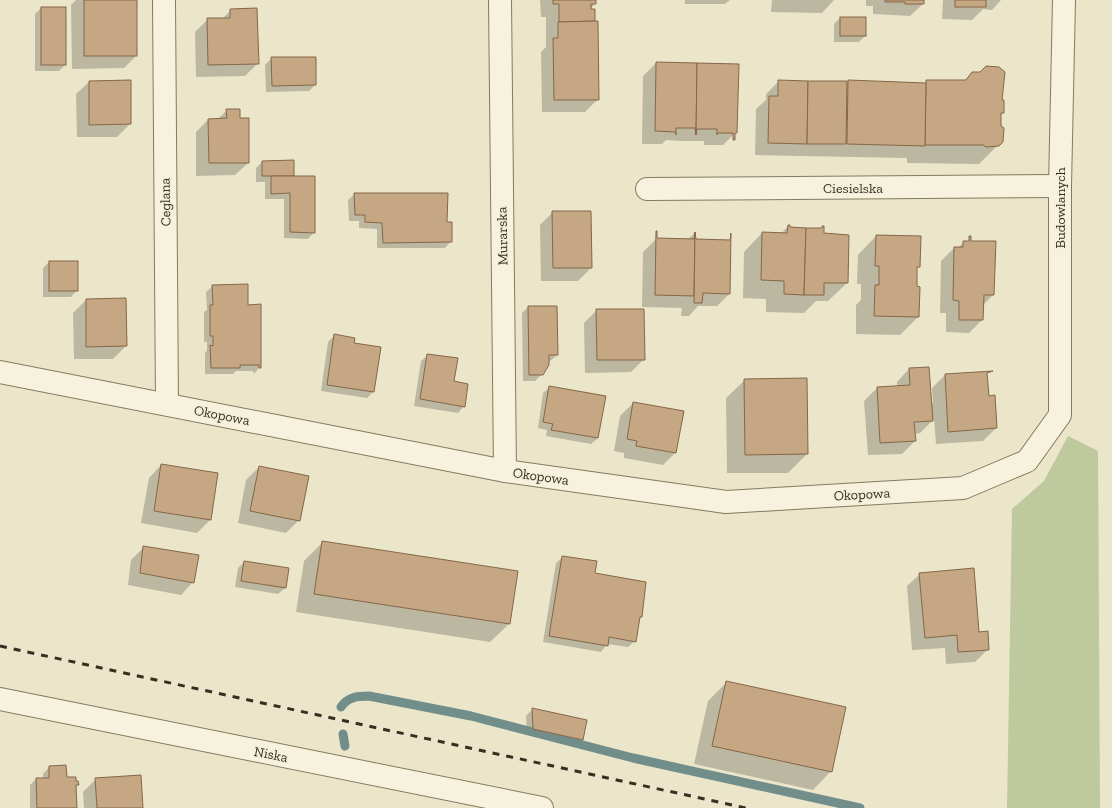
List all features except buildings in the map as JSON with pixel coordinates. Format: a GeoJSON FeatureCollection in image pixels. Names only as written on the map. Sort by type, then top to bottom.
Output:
{"type":"FeatureCollection","features":[{"type":"Feature","properties":{"kind":"street","name":"Ceglana"},"geometry":{"type":"LineString","coordinates":[[164,0],[167,404]]}},
{"type":"Feature","properties":{"kind":"street","name":"Murarska"},"geometry":{"type":"LineString","coordinates":[[500,0],[505,471]]}},
{"type":"Feature","properties":{"kind":"street","name":"Budowlanych"},"geometry":{"type":"LineString","coordinates":[[1060,415],[1060,186],[1064,0]]}},
{"type":"Feature","properties":{"kind":"street","name":"Ciesielska"},"geometry":{"type":"LineString","coordinates":[[647,189],[1060,186]]}},
{"type":"Feature","properties":{"kind":"street","name":"Okopowa"},"geometry":{"type":"LineString","coordinates":[[0,372],[505,471],[726,502],[962,488],[1027,461],[1060,415]]}},
{"type":"Feature","properties":{"kind":"street","name":"Niska"},"geometry":{"type":"LineString","coordinates":[[0,699],[542,808]]}},
{"type":"Feature","properties":{"kind":"green space"},"geometry":{"type":"Polygon","coordinates":[[[1068,436],[1098,451],[1100,808],[1007,808],[1012,509],[1044,481],[1068,436]]]}},
{"type":"Feature","properties":{"kind":"waterway"},"geometry":{"type":"LineString","coordinates":[[341,707],[350,699],[361,696],[369,696],[471,716],[633,758],[860,808]]}},
{"type":"Feature","properties":{"kind":"waterway"},"geometry":{"type":"LineString","coordinates":[[343,734],[345,746]]}},
{"type":"Feature","properties":{"kind":"railway"},"geometry":{"type":"LineString","coordinates":[[0,646],[746,808]]}}]}
